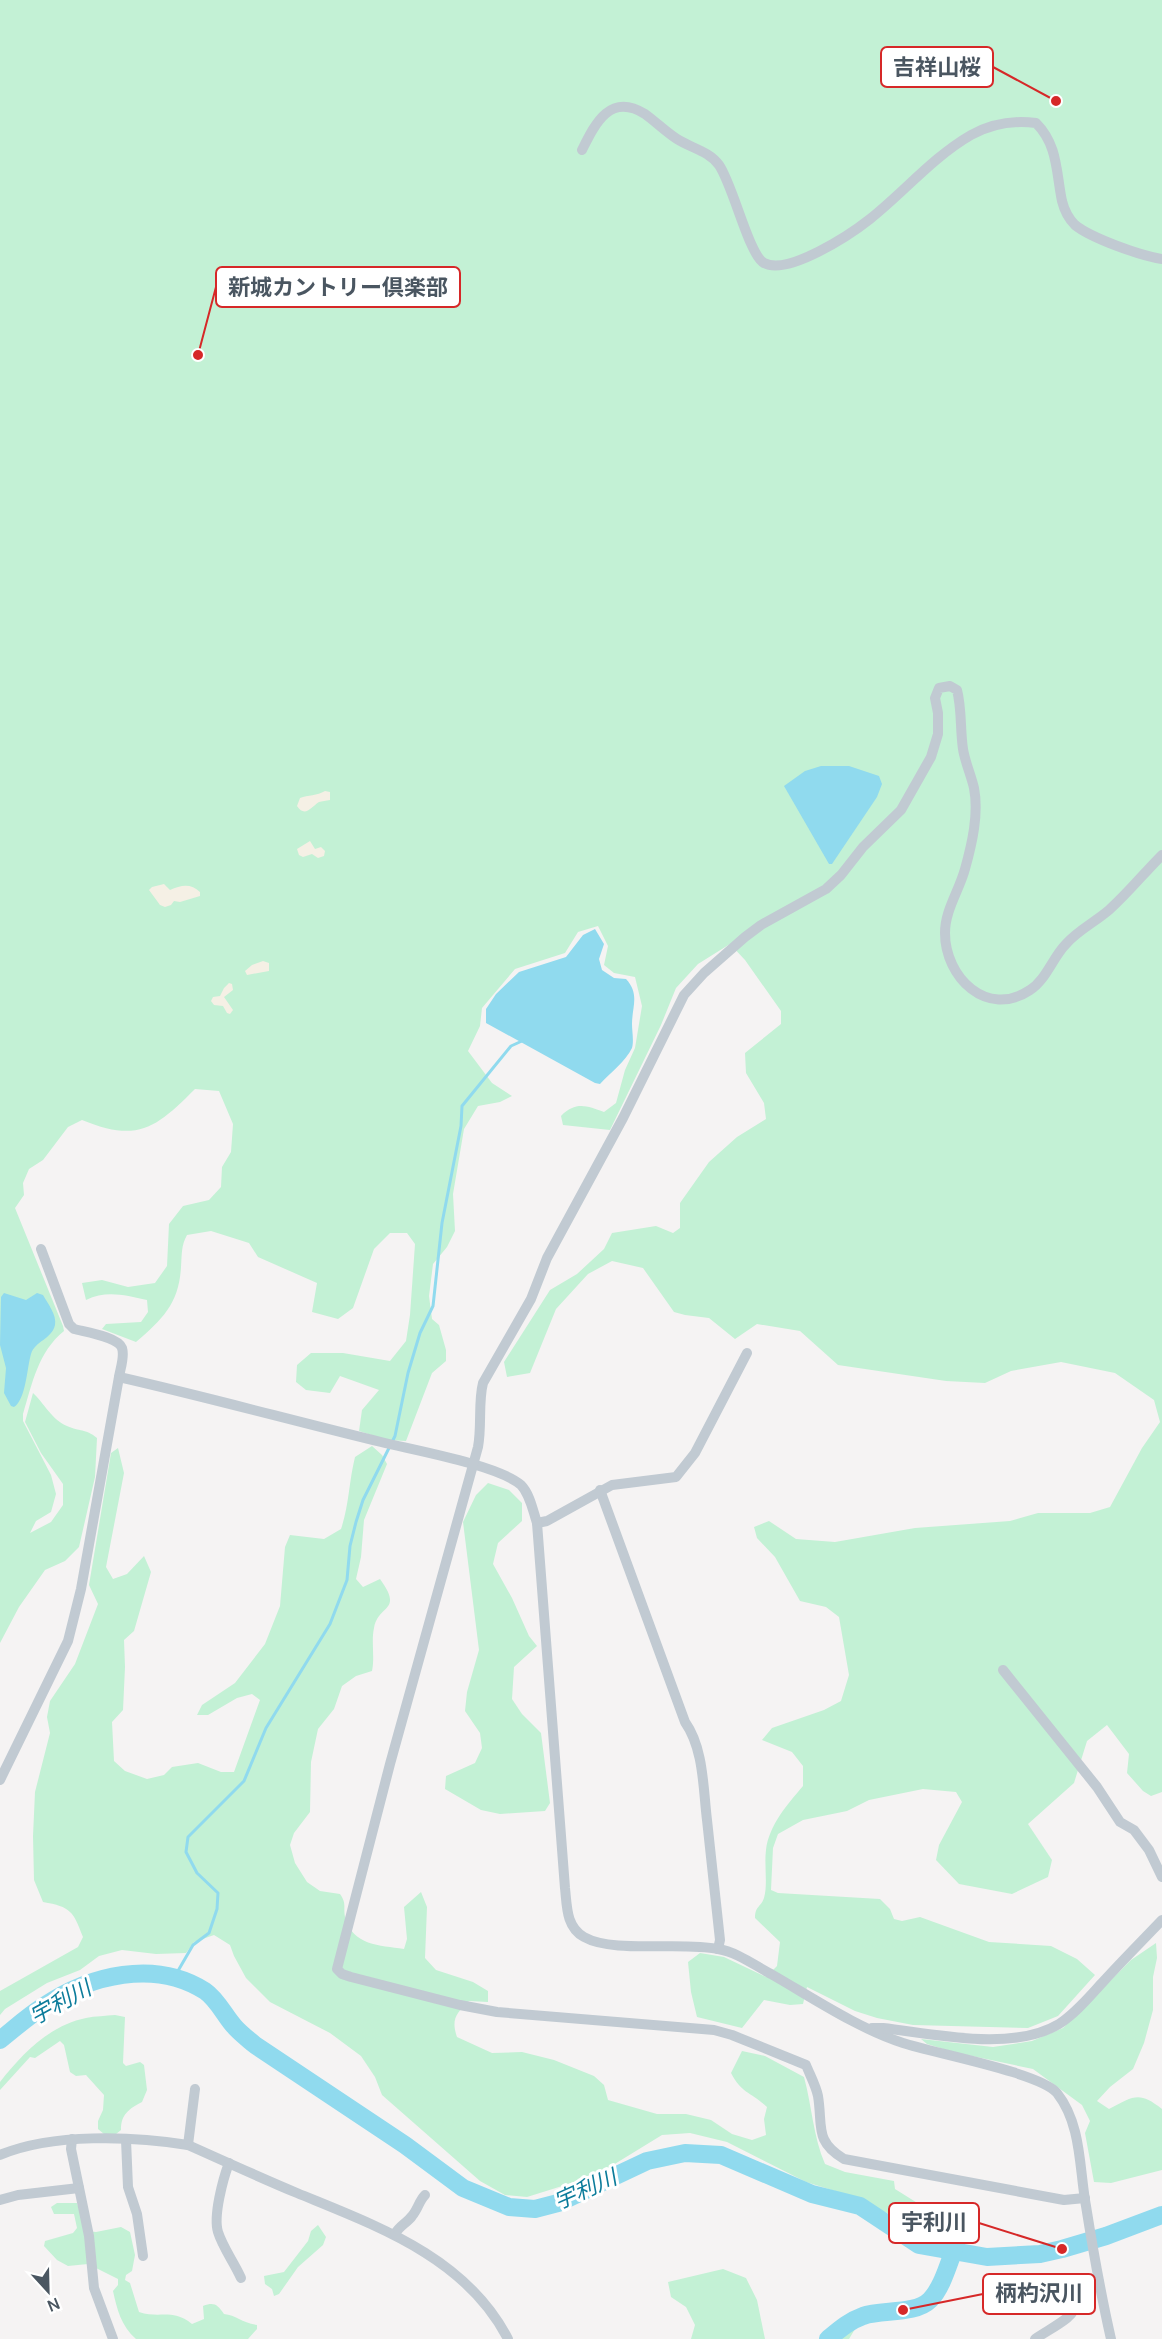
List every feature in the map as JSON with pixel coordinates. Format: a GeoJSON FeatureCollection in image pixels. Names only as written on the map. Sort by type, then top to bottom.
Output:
{"type":"FeatureCollection","features":[{"type":"Feature","properties":{"kind":"street"},"geometry":{"type":"LineString","coordinates":[[582,150],[595,123],[604,114],[613,109],[622,108],[643,113],[688,146],[707,153],[718,165],[737,204],[757,256],[764,263],[776,266],[790,264],[808,256],[869,219],[950,148],[973,134],[1004,122],[1036,123],[1046,133],[1054,151],[1062,202],[1074,224],[1084,231],[1134,252],[1162,260]]}},
{"type":"Feature","properties":{"kind":"street"},"geometry":{"type":"LineString","coordinates":[[1085,2200],[1064,2200],[844,2159],[829,2150],[821,2133],[818,2097],[806,2065],[732,2035],[698,2028],[496,2012],[351,1977],[342,1974],[337,1969],[390,1764],[473,1465],[482,1428],[480,1392],[483,1383],[531,1299],[547,1258],[622,1118],[679,1002],[704,973],[745,936],[826,889],[841,875],[863,847],[901,810],[931,757],[938,734],[935,698],[939,688],[950,686],[957,690],[960,700],[963,749],[974,789],[973,829],[965,870],[946,918],[945,936],[951,958],[962,981],[974,993],[993,999],[1008,999],[1033,989],[1068,941],[1110,909],[1162,855]]}},
{"type":"Feature","properties":{"kind":"street"},"geometry":{"type":"LineString","coordinates":[[0,1780],[68,1641],[81,1589],[123,1357],[122,1347],[117,1341],[74,1329],[69,1324],[41,1249]]}},
{"type":"Feature","properties":{"kind":"street"},"geometry":{"type":"LineString","coordinates":[[537,1523],[547,1521],[612,1485],[676,1477],[695,1453],[747,1353]]}},
{"type":"Feature","properties":{"kind":"street"},"geometry":{"type":"LineString","coordinates":[[119,1377],[473,1465],[510,1479],[521,1486],[526,1493],[537,1523],[565,1888],[570,1923],[581,1935],[596,1942],[718,1949],[733,1953],[869,2029],[902,2043],[1031,2078],[1055,2091],[1068,2109],[1077,2135],[1085,2200],[1111,2339]]}},
{"type":"Feature","properties":{"kind":"street"},"geometry":{"type":"LineString","coordinates":[[600,1490],[684,1722],[696,1747],[702,1773],[715,1886],[720,1940],[718,1949]]}},
{"type":"Feature","properties":{"kind":"street"},"geometry":{"type":"LineString","coordinates":[[1004,1670],[1097,1787],[1120,1822],[1134,1830],[1149,1850],[1162,1877]]}},
{"type":"Feature","properties":{"kind":"street"},"geometry":{"type":"LineString","coordinates":[[869,2029],[883,2028],[999,2040],[1023,2038],[1044,2032],[1060,2023],[1078,2008],[1162,1920]]}},
{"type":"Feature","properties":{"kind":"street"},"geometry":{"type":"LineString","coordinates":[[188,2145],[195,2089]]}},
{"type":"Feature","properties":{"kind":"street"},"geometry":{"type":"LineString","coordinates":[[72,2139],[71,2149],[89,2236],[94,2288],[113,2339]]}},
{"type":"Feature","properties":{"kind":"street"},"geometry":{"type":"LineString","coordinates":[[0,2155],[28,2145],[72,2139],[169,2142],[188,2145],[395,2234],[442,2264],[478,2297],[491,2312],[508,2339]]}},
{"type":"Feature","properties":{"kind":"street"},"geometry":{"type":"LineString","coordinates":[[126,2140],[128,2187],[137,2214],[143,2256]]}},
{"type":"Feature","properties":{"kind":"street"},"geometry":{"type":"LineString","coordinates":[[229,2163],[216,2220],[217,2230],[241,2278]]}},
{"type":"Feature","properties":{"kind":"street"},"geometry":{"type":"LineString","coordinates":[[0,2200],[18,2195],[80,2188]]}},
{"type":"Feature","properties":{"kind":"street"},"geometry":{"type":"LineString","coordinates":[[395,2234],[398,2228],[412,2217],[419,2201],[425,2195]]}},
{"type":"Feature","properties":{"kind":"street"},"geometry":{"type":"LineString","coordinates":[[1035,2339],[1068,2318],[1076,2308],[1081,2290],[1099,2282]]}},
{"type":"Feature","properties":{"kind":"green space"},"geometry":{"type":"Polygon","coordinates":[[[0,0],[1162,0],[1162,1792],[1151,1796],[1143,1791],[1127,1773],[1129,1754],[1107,1725],[1087,1741],[1074,1783],[1028,1824],[1052,1860],[1048,1877],[1012,1894],[959,1884],[936,1860],[939,1845],[962,1802],[956,1792],[923,1789],[869,1800],[847,1811],[803,1820],[778,1834],[773,1848],[771,1890],[778,1893],[880,1899],[890,1909],[894,1919],[902,1921],[920,1917],[989,1942],[1051,1946],[1077,1959],[1095,1975],[1058,2016],[1028,2028],[913,2025],[855,2011],[807,1987],[803,2004],[790,2005],[764,2000],[742,2028],[697,2017],[691,1992],[688,1962],[700,1953],[724,1957],[766,1977],[777,1966],[780,1942],[755,1918],[755,1914],[765,1893],[768,1841],[780,1816],[803,1786],[803,1766],[792,1752],[762,1740],[772,1728],[824,1710],[841,1701],[849,1675],[839,1617],[826,1607],[800,1601],[775,1557],[757,1538],[754,1527],[769,1521],[796,1539],[835,1542],[915,1528],[1010,1521],[1038,1513],[1090,1513],[1110,1507],[1142,1448],[1160,1422],[1154,1400],[1115,1373],[1061,1362],[1011,1371],[985,1383],[946,1381],[838,1365],[800,1331],[757,1324],[735,1339],[709,1318],[674,1312],[643,1268],[612,1261],[588,1274],[556,1309],[530,1373],[507,1377],[504,1362],[550,1290],[577,1274],[604,1249],[612,1233],[656,1226],[673,1233],[680,1228],[680,1203],[709,1162],[737,1137],[766,1119],[764,1103],[746,1073],[745,1053],[781,1024],[781,1011],[745,960],[730,944],[698,964],[676,988],[661,1025],[610,1130],[563,1125],[561,1116],[572,1108],[582,1106],[604,1112],[616,1103],[625,1070],[635,1048],[642,1006],[635,977],[614,973],[604,965],[608,946],[598,926],[578,932],[565,953],[515,969],[482,1008],[480,1026],[468,1051],[492,1083],[512,1096],[500,1102],[478,1106],[464,1129],[453,1194],[455,1231],[447,1247],[433,1264],[429,1296],[432,1319],[439,1325],[446,1350],[446,1361],[432,1373],[406,1441],[387,1440],[359,1431],[362,1410],[379,1390],[340,1376],[330,1393],[306,1390],[296,1382],[297,1365],[311,1353],[343,1353],[390,1361],[406,1341],[415,1244],[407,1233],[390,1233],[374,1249],[353,1308],[338,1319],[312,1312],[317,1283],[258,1257],[249,1243],[211,1231],[187,1235],[183,1247],[180,1280],[173,1300],[162,1318],[136,1342],[102,1329],[106,1324],[141,1322],[148,1312],[147,1300],[108,1294],[86,1300],[82,1283],[102,1280],[128,1287],[155,1283],[167,1266],[169,1224],[183,1206],[209,1200],[221,1187],[222,1167],[231,1152],[233,1124],[219,1091],[195,1089],[169,1114],[145,1128],[132,1131],[118,1130],[82,1120],[68,1127],[43,1160],[29,1169],[23,1183],[24,1195],[15,1208],[64,1331],[55,1339],[42,1359],[23,1414],[23,1421],[51,1475],[56,1494],[51,1512],[36,1521],[30,1533],[51,1522],[63,1505],[63,1484],[41,1453],[25,1422],[33,1393],[62,1423],[97,1438],[95,1477],[79,1547],[65,1561],[45,1570],[19,1607],[0,1643],[0,0]]]}},
{"type":"Feature","properties":{"kind":"green space"},"geometry":{"type":"Polygon","coordinates":[[[372,1446],[382,1455],[387,1464],[364,1520],[361,1557],[356,1579],[363,1587],[380,1579],[390,1597],[390,1603],[376,1620],[372,1671],[356,1676],[342,1686],[334,1709],[318,1729],[311,1762],[310,1812],[294,1833],[290,1845],[295,1863],[307,1882],[320,1891],[340,1894],[349,1927],[361,1939],[376,1945],[404,1949],[407,1939],[404,1907],[421,1892],[427,1907],[425,1958],[436,1970],[473,1982],[488,1991],[488,2002],[469,2001],[458,2013],[455,2021],[457,2037],[492,2053],[522,2052],[554,2060],[594,2076],[604,2085],[608,2100],[657,2114],[686,2114],[711,2120],[732,2134],[752,2140],[766,2135],[764,2119],[767,2107],[743,2089],[731,2073],[742,2051],[765,2056],[804,2077],[818,2143],[825,2164],[845,2172],[894,2181],[895,2189],[919,2204],[923,2215],[919,2219],[887,2213],[851,2196],[806,2182],[727,2142],[690,2133],[662,2135],[600,2173],[559,2187],[527,2197],[505,2195],[480,2181],[382,2095],[375,2077],[361,2056],[330,2033],[270,2002],[246,1978],[230,1945],[214,1935],[194,1942],[186,1953],[156,1954],[122,1950],[99,1956],[80,1970],[47,1983],[5,2009],[0,2015],[0,1991],[78,1947],[83,1937],[70,1912],[60,1906],[43,1902],[34,1880],[35,1792],[50,1733],[47,1717],[50,1701],[75,1664],[98,1604],[89,1585],[111,1453],[118,1448],[124,1473],[106,1567],[113,1579],[127,1574],[144,1556],[151,1572],[134,1631],[124,1640],[123,1710],[112,1722],[114,1761],[125,1771],[147,1779],[164,1775],[172,1767],[198,1763],[221,1772],[234,1772],[260,1700],[252,1694],[237,1698],[208,1715],[197,1715],[202,1705],[235,1683],[265,1644],[280,1606],[285,1547],[290,1535],[324,1539],[341,1529],[355,1457],[372,1446]]]}},
{"type":"Feature","properties":{"kind":"green space"},"geometry":{"type":"Polygon","coordinates":[[[488,1483],[509,1490],[522,1503],[522,1521],[498,1543],[493,1564],[529,1636],[537,1646],[514,1667],[512,1699],[522,1714],[541,1733],[550,1803],[545,1811],[500,1814],[481,1810],[445,1789],[446,1776],[475,1763],[482,1748],[480,1733],[465,1711],[467,1692],[479,1650],[463,1522],[476,1495],[488,1483]]]}},
{"type":"Feature","properties":{"kind":"green space"},"geometry":{"type":"Polygon","coordinates":[[[1156,1943],[1153,2010],[1144,2043],[1133,2069],[1110,2087],[1097,2101],[1109,2109],[1136,2097],[1148,2100],[1162,2109],[1162,2170],[1111,2183],[1094,2182],[1085,2133],[1090,2121],[1082,2105],[1033,2069],[953,2052],[927,2044],[921,2039],[993,2047],[1032,2041],[1063,2028],[1131,1960],[1156,1943]]]}},
{"type":"Feature","properties":{"kind":"green space"},"geometry":{"type":"Polygon","coordinates":[[[115,2015],[125,2017],[123,2063],[126,2066],[140,2062],[144,2065],[147,2090],[142,2102],[124,2116],[121,2130],[116,2134],[104,2134],[98,2129],[104,2095],[86,2075],[76,2076],[70,2072],[64,2045],[60,2041],[35,2058],[30,2057],[0,2090],[0,2082],[9,2071],[27,2051],[49,2034],[60,2027],[89,2017],[115,2015]]]}},
{"type":"Feature","properties":{"kind":"green space"},"geometry":{"type":"Polygon","coordinates":[[[57,2203],[77,2203],[86,2231],[96,2232],[121,2227],[130,2232],[135,2255],[132,2271],[126,2275],[125,2280],[130,2283],[139,2312],[178,2316],[192,2324],[204,2319],[203,2306],[213,2304],[224,2314],[257,2325],[257,2329],[248,2339],[136,2339],[123,2323],[118,2311],[113,2291],[118,2285],[118,2279],[88,2264],[68,2266],[57,2260],[44,2246],[45,2241],[73,2233],[77,2228],[74,2214],[54,2214],[51,2207],[57,2203]]]}},
{"type":"Feature","properties":{"kind":"green space"},"geometry":{"type":"Polygon","coordinates":[[[318,2225],[326,2237],[323,2245],[298,2267],[279,2294],[274,2296],[272,2289],[265,2284],[264,2276],[284,2272],[308,2241],[311,2231],[318,2225]]]}},
{"type":"Feature","properties":{"kind":"green space"},"geometry":{"type":"Polygon","coordinates":[[[723,2269],[746,2278],[757,2300],[765,2339],[691,2339],[695,2325],[686,2307],[671,2297],[668,2282],[723,2269]]]}},
{"type":"Feature","properties":{"kind":"green space"},"geometry":{"type":"Polygon","coordinates":[[[858,2324],[849,2339],[821,2339],[834,2326],[858,2324]]]}},
{"type":"Feature","properties":{"kind":"sand"},"geometry":{"type":"Polygon","coordinates":[[[325,791],[330,792],[330,800],[319,802],[305,811],[297,806],[300,798],[325,791]]]}},
{"type":"Feature","properties":{"kind":"sand"},"geometry":{"type":"Polygon","coordinates":[[[310,841],[315,849],[321,847],[325,851],[324,856],[318,858],[312,854],[303,857],[299,855],[297,849],[310,841]]]}},
{"type":"Feature","properties":{"kind":"sand"},"geometry":{"type":"Polygon","coordinates":[[[164,884],[170,890],[182,886],[193,887],[200,892],[200,896],[180,902],[174,901],[165,907],[160,905],[149,890],[164,884]]]}},
{"type":"Feature","properties":{"kind":"sand"},"geometry":{"type":"Polygon","coordinates":[[[263,961],[269,963],[269,971],[247,975],[245,971],[252,965],[263,961]]]}},
{"type":"Feature","properties":{"kind":"sand"},"geometry":{"type":"Polygon","coordinates":[[[229,983],[232,984],[233,990],[224,997],[233,1010],[230,1014],[223,1006],[214,1005],[211,1001],[213,997],[220,996],[229,983]]]}},
{"type":"Feature","properties":{"kind":"water"},"geometry":{"type":"Polygon","coordinates":[[[821,766],[849,766],[879,776],[882,784],[877,797],[832,864],[829,864],[784,786],[805,771],[821,766]]]}},
{"type":"Feature","properties":{"kind":"water"},"geometry":{"type":"Polygon","coordinates":[[[595,929],[604,944],[599,959],[602,970],[614,978],[626,979],[634,995],[632,1048],[622,1062],[600,1084],[486,1023],[486,1009],[496,994],[519,972],[566,957],[583,935],[595,929]]]}},
{"type":"Feature","properties":{"kind":"water"},"geometry":{"type":"Polygon","coordinates":[[[4,1293],[26,1300],[37,1293],[43,1295],[55,1317],[55,1325],[51,1334],[36,1346],[31,1354],[24,1391],[14,1407],[11,1406],[4,1393],[6,1368],[0,1345],[1,1297],[4,1293]]]}},
{"type":"Feature","properties":{"kind":"waterway"},"geometry":{"type":"LineString","coordinates":[[175,1976],[193,1945],[209,1933],[217,1909],[218,1893],[197,1873],[186,1852],[188,1837],[244,1781],[266,1728],[330,1624],[347,1580],[350,1546],[363,1500],[395,1436],[408,1373],[420,1333],[433,1306],[442,1223],[461,1126],[462,1106],[511,1046],[522,1041]]}},
{"type":"Feature","properties":{"kind":"waterway","name":"宇利川"},"geometry":{"type":"LineString","coordinates":[[0,2040],[32,2014],[62,1995],[102,1979],[144,1974],[165,1975],[186,1981],[209,1994],[241,2034],[255,2045],[405,2145],[463,2188],[509,2207],[535,2209],[558,2203],[647,2161],[685,2153],[721,2155],[812,2194],[860,2206],[919,2245],[987,2257],[1040,2254],[1062,2249],[1106,2236],[1162,2215]]}},
{"type":"Feature","properties":{"kind":"waterway"},"geometry":{"type":"LineString","coordinates":[[828,2339],[849,2323],[863,2316],[907,2310],[924,2305],[938,2289],[954,2250]]}},
{"type":"Feature","properties":{"kind":"place","name":"吉祥山桜"},"geometry":{"type":"Point","coordinates":[1056,101]}},
{"type":"Feature","properties":{"kind":"place","name":"新城カントリー倶楽部"},"geometry":{"type":"Point","coordinates":[198,355]}},
{"type":"Feature","properties":{"kind":"place","name":"宇利川"},"geometry":{"type":"Point","coordinates":[1062,2249]}},
{"type":"Feature","properties":{"kind":"place","name":"柄杓沢川"},"geometry":{"type":"Point","coordinates":[903,2310]}}]}
